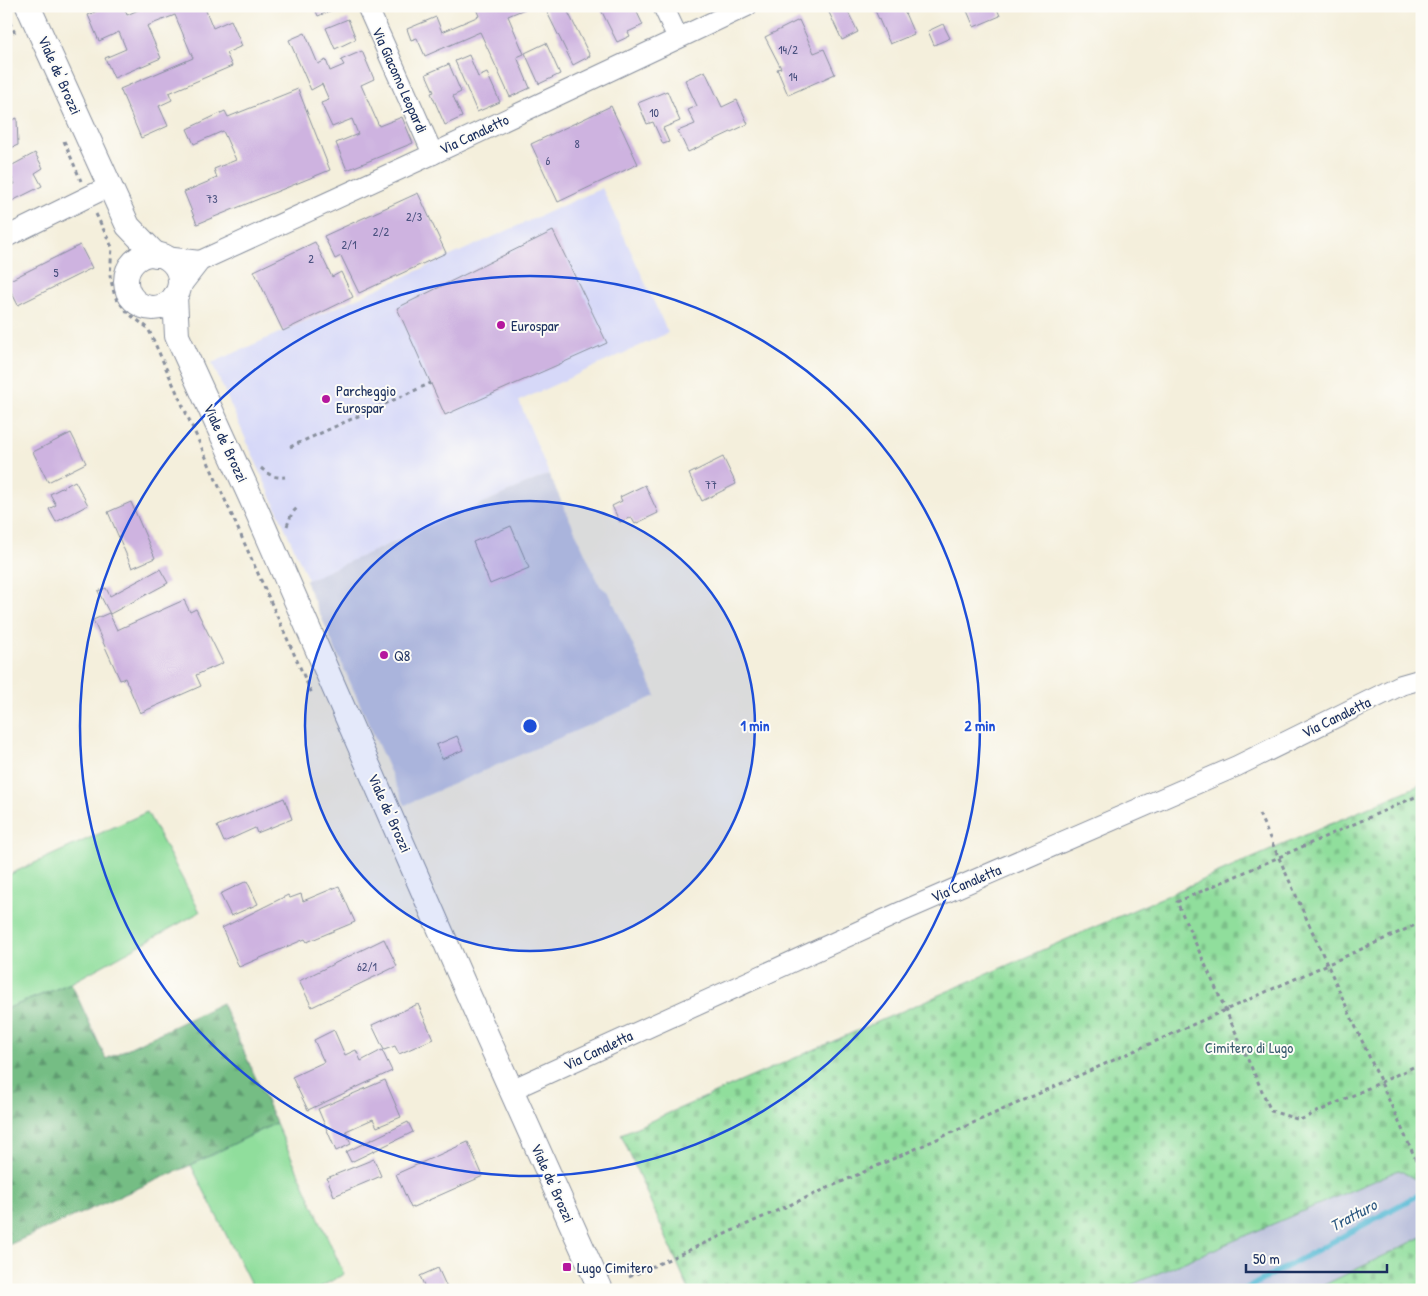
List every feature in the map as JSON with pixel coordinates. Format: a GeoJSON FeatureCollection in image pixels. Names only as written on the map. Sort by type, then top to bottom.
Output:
{"type":"FeatureCollection","features":[{"type":"Feature","properties":{"kind":"street","name":"Viale de' Brozzi"},"geometry":{"type":"LineString","coordinates":[[28,6],[128,226],[161,256],[172,263],[177,270],[180,279],[177,292],[177,336]]}},
{"type":"Feature","properties":{"kind":"street","name":"Via Giacomo Leopardi"},"geometry":{"type":"LineString","coordinates":[[367,6],[433,154]]}},
{"type":"Feature","properties":{"kind":"street"},"geometry":{"type":"LineString","coordinates":[[663,6],[678,38]]}},
{"type":"Feature","properties":{"kind":"street","name":"Via Canaletto"},"geometry":{"type":"LineString","coordinates":[[177,292],[200,261],[747,6]]}},
{"type":"Feature","properties":{"kind":"street"},"geometry":{"type":"LineString","coordinates":[[6,238],[110,186]]}},
{"type":"Feature","properties":{"kind":"street","name":"Viale de' Brozzi"},"geometry":{"type":"LineString","coordinates":[[128,226],[128,271],[126,280],[130,296],[177,336],[276,554],[601,1290]]}},
{"type":"Feature","properties":{"kind":"street"},"geometry":{"type":"LineString","coordinates":[[128,271],[139,258],[148,255],[161,256]]}},
{"type":"Feature","properties":{"kind":"street","name":"Via Canaletto"},"geometry":{"type":"LineString","coordinates":[[161,256],[200,261]]}},
{"type":"Feature","properties":{"kind":"street"},"geometry":{"type":"LineString","coordinates":[[144,307],[162,307],[169,303],[177,292]]}},
{"type":"Feature","properties":{"kind":"street","name":"Via Canaletta"},"geometry":{"type":"LineString","coordinates":[[512,1090],[901,912],[1238,766],[1401,685],[1422,678]]}},
{"type":"Feature","properties":{"kind":"path"},"geometry":{"type":"LineString","coordinates":[[6,15],[19,41]]}},
{"type":"Feature","properties":{"kind":"path"},"geometry":{"type":"LineString","coordinates":[[62,136],[112,247],[110,276],[115,297],[129,314],[148,328],[314,700]]}},
{"type":"Feature","properties":{"kind":"path"},"geometry":{"type":"LineString","coordinates":[[290,446],[431,383]]}},
{"type":"Feature","properties":{"kind":"path"},"geometry":{"type":"LineString","coordinates":[[1422,794],[1177,902],[1271,1111],[1300,1120],[1422,1064]]}},
{"type":"Feature","properties":{"kind":"path"},"geometry":{"type":"LineString","coordinates":[[1259,814],[1422,1173]]}},
{"type":"Feature","properties":{"kind":"path"},"geometry":{"type":"LineString","coordinates":[[629,1278],[1422,922]]}},
{"type":"Feature","properties":{"kind":"shaded area"},"geometry":{"type":"Polygon","coordinates":[[[602,188],[668,333],[519,401],[549,474],[308,580],[212,363],[602,188]]]}},
{"type":"Feature","properties":{"kind":"shaded area"},"geometry":{"type":"Polygon","coordinates":[[[549,474],[600,586],[609,593],[656,696],[405,805],[305,581],[549,474]]]}},
{"type":"Feature","properties":{"kind":"shaded area"},"geometry":{"type":"Polygon","coordinates":[[[1399,1170],[1418,1181],[1422,1190],[1422,1237],[1314,1290],[1119,1290],[1399,1170]]]}},
{"type":"Feature","properties":{"kind":"green space","name":"Cimitero di Lugo"},"geometry":{"type":"Polygon","coordinates":[[[1422,784],[1422,1190],[1418,1181],[1399,1170],[1119,1290],[689,1290],[621,1134],[1422,784]]]}},
{"type":"Feature","properties":{"kind":"green space"},"geometry":{"type":"Polygon","coordinates":[[[147,812],[200,912],[71,983],[6,1009],[6,876],[147,812]]]}},
{"type":"Feature","properties":{"kind":"green space"},"geometry":{"type":"Polygon","coordinates":[[[71,983],[106,1059],[222,1003],[276,1123],[191,1165],[6,1246],[6,1009],[71,983]]]}},
{"type":"Feature","properties":{"kind":"green space"},"geometry":{"type":"Polygon","coordinates":[[[276,1123],[344,1274],[315,1290],[254,1290],[191,1165],[276,1123]]]}},
{"type":"Feature","properties":{"kind":"green space"},"geometry":{"type":"Polygon","coordinates":[[[1422,1237],[1422,1290],[1314,1290],[1422,1237]]]}},
{"type":"Feature","properties":{"kind":"building"},"geometry":{"type":"Polygon","coordinates":[[[108,6],[124,6],[127,15],[147,6],[204,6],[213,28],[231,20],[242,46],[226,53],[232,66],[169,93],[172,100],[159,106],[168,126],[141,138],[120,89],[193,58],[175,15],[147,26],[161,58],[114,78],[105,58],[126,49],[119,32],[99,41],[88,15],[108,6]]]}},
{"type":"Feature","properties":{"kind":"building"},"geometry":{"type":"Polygon","coordinates":[[[304,6],[314,6],[306,10],[304,6]]]}},
{"type":"Feature","properties":{"kind":"building"},"geometry":{"type":"Polygon","coordinates":[[[314,6],[342,6],[318,16],[314,6]]]}},
{"type":"Feature","properties":{"kind":"building"},"geometry":{"type":"Polygon","coordinates":[[[475,6],[527,6],[527,8],[508,16],[524,54],[517,57],[530,88],[510,97],[480,32],[425,56],[417,38],[411,40],[407,29],[436,17],[442,32],[479,16],[475,6]]]}},
{"type":"Feature","properties":{"kind":"building"},"geometry":{"type":"Polygon","coordinates":[[[544,6],[565,6],[590,56],[573,65],[544,6]]]}},
{"type":"Feature","properties":{"kind":"building"},"geometry":{"type":"Polygon","coordinates":[[[599,6],[634,6],[643,25],[628,32],[630,36],[617,42],[599,6]]]}},
{"type":"Feature","properties":{"kind":"building"},"geometry":{"type":"Polygon","coordinates":[[[826,6],[845,6],[858,32],[842,40],[826,6]]]}},
{"type":"Feature","properties":{"kind":"building"},"geometry":{"type":"Polygon","coordinates":[[[873,6],[902,6],[914,34],[890,44],[873,6]]]}},
{"type":"Feature","properties":{"kind":"building"},"geometry":{"type":"Polygon","coordinates":[[[965,6],[975,6],[977,10],[987,6],[996,6],[1000,16],[974,27],[965,6]]]}},
{"type":"Feature","properties":{"kind":"building"},"geometry":{"type":"Polygon","coordinates":[[[348,19],[356,39],[335,49],[326,28],[348,19]]]}},
{"type":"Feature","properties":{"kind":"building"},"geometry":{"type":"Polygon","coordinates":[[[799,20],[814,53],[824,49],[835,74],[788,95],[777,69],[781,68],[765,37],[799,20]]]}},
{"type":"Feature","properties":{"kind":"building"},"geometry":{"type":"Polygon","coordinates":[[[943,24],[950,38],[934,45],[928,31],[943,24]]]}},
{"type":"Feature","properties":{"kind":"building"},"geometry":{"type":"Polygon","coordinates":[[[305,33],[318,64],[326,60],[330,71],[344,65],[341,60],[362,51],[374,79],[361,85],[379,126],[402,117],[413,143],[347,170],[336,143],[358,134],[352,119],[332,127],[321,103],[329,100],[322,84],[311,90],[289,40],[305,33]]]}},
{"type":"Feature","properties":{"kind":"building"},"geometry":{"type":"Polygon","coordinates":[[[546,43],[560,74],[539,84],[525,53],[546,43]]]}},
{"type":"Feature","properties":{"kind":"building"},"geometry":{"type":"Polygon","coordinates":[[[469,55],[478,77],[487,73],[500,102],[477,112],[455,61],[469,55]]]}},
{"type":"Feature","properties":{"kind":"building"},"geometry":{"type":"Polygon","coordinates":[[[449,64],[461,92],[453,96],[462,117],[445,125],[431,93],[434,92],[426,74],[449,64]]]}},
{"type":"Feature","properties":{"kind":"building"},"geometry":{"type":"Polygon","coordinates":[[[705,71],[722,107],[737,100],[748,124],[688,152],[678,131],[695,124],[688,110],[697,106],[685,80],[705,71]]]}},
{"type":"Feature","properties":{"kind":"building"},"geometry":{"type":"Polygon","coordinates":[[[298,89],[330,170],[197,224],[184,192],[217,178],[214,169],[236,160],[223,131],[194,144],[187,129],[225,111],[228,117],[298,89]]]}},
{"type":"Feature","properties":{"kind":"building"},"geometry":{"type":"Polygon","coordinates":[[[667,91],[680,121],[663,128],[669,142],[663,144],[653,122],[647,124],[638,103],[667,91]]]}},
{"type":"Feature","properties":{"kind":"building"},"geometry":{"type":"Polygon","coordinates":[[[611,106],[638,164],[558,202],[531,144],[611,106]]]}},
{"type":"Feature","properties":{"kind":"building"},"geometry":{"type":"Polygon","coordinates":[[[17,118],[18,145],[6,150],[6,123],[17,118]]]}},
{"type":"Feature","properties":{"kind":"building"},"geometry":{"type":"Polygon","coordinates":[[[35,153],[43,168],[35,173],[42,186],[12,201],[6,188],[15,184],[7,168],[35,153]]]}},
{"type":"Feature","properties":{"kind":"building"},"geometry":{"type":"Polygon","coordinates":[[[418,193],[446,253],[359,293],[341,256],[335,259],[324,236],[418,193]]]}},
{"type":"Feature","properties":{"kind":"building"},"geometry":{"type":"Polygon","coordinates":[[[553,231],[607,343],[445,415],[397,308],[553,231]]]}},
{"type":"Feature","properties":{"kind":"building"},"geometry":{"type":"Polygon","coordinates":[[[315,242],[332,277],[341,272],[353,297],[283,331],[254,271],[315,242]]]}},
{"type":"Feature","properties":{"kind":"building"},"geometry":{"type":"Polygon","coordinates":[[[80,245],[92,268],[18,305],[6,282],[80,245]]]}},
{"type":"Feature","properties":{"kind":"building"},"geometry":{"type":"Polygon","coordinates":[[[71,433],[86,463],[48,482],[33,452],[71,433]]]}},
{"type":"Feature","properties":{"kind":"building"},"geometry":{"type":"Polygon","coordinates":[[[723,457],[736,484],[702,501],[689,474],[723,457]]]}},
{"type":"Feature","properties":{"kind":"building"},"geometry":{"type":"Polygon","coordinates":[[[75,481],[88,505],[56,522],[49,509],[56,505],[50,494],[75,481]]]}},
{"type":"Feature","properties":{"kind":"building"},"geometry":{"type":"Polygon","coordinates":[[[645,485],[658,513],[635,524],[631,517],[620,522],[612,506],[622,501],[620,497],[645,485]]]}},
{"type":"Feature","properties":{"kind":"building"},"geometry":{"type":"Polygon","coordinates":[[[131,502],[155,558],[132,568],[108,512],[131,502]]]}},
{"type":"Feature","properties":{"kind":"building"},"geometry":{"type":"Polygon","coordinates":[[[511,526],[529,568],[490,584],[473,542],[511,526]]]}},
{"type":"Feature","properties":{"kind":"building"},"geometry":{"type":"Polygon","coordinates":[[[160,569],[168,583],[110,614],[98,591],[106,588],[110,596],[160,569]]]}},
{"type":"Feature","properties":{"kind":"building"},"geometry":{"type":"Polygon","coordinates":[[[184,600],[190,612],[196,609],[223,663],[196,675],[201,686],[140,713],[125,678],[120,680],[93,620],[109,613],[117,630],[184,600]]]}},
{"type":"Feature","properties":{"kind":"building"},"geometry":{"type":"Polygon","coordinates":[[[457,736],[463,750],[442,759],[436,745],[457,736]]]}},
{"type":"Feature","properties":{"kind":"building"},"geometry":{"type":"Polygon","coordinates":[[[284,798],[292,819],[257,833],[255,828],[224,842],[217,826],[284,798]]]}},
{"type":"Feature","properties":{"kind":"building"},"geometry":{"type":"Polygon","coordinates":[[[247,881],[258,904],[231,916],[220,894],[247,881]]]}},
{"type":"Feature","properties":{"kind":"building"},"geometry":{"type":"Polygon","coordinates":[[[339,886],[355,922],[307,942],[305,939],[239,967],[222,928],[288,895],[290,898],[301,894],[303,901],[339,886]]]}},
{"type":"Feature","properties":{"kind":"building"},"geometry":{"type":"Polygon","coordinates":[[[384,939],[397,966],[312,1007],[299,981],[384,939]]]}},
{"type":"Feature","properties":{"kind":"building"},"geometry":{"type":"Polygon","coordinates":[[[418,1004],[433,1039],[399,1054],[395,1046],[384,1050],[372,1025],[418,1004]]]}},
{"type":"Feature","properties":{"kind":"building"},"geometry":{"type":"Polygon","coordinates":[[[334,1030],[345,1055],[356,1050],[361,1061],[382,1050],[392,1071],[308,1110],[292,1077],[324,1062],[314,1040],[334,1030]]]}},
{"type":"Feature","properties":{"kind":"building"},"geometry":{"type":"Polygon","coordinates":[[[385,1080],[401,1117],[377,1127],[373,1119],[346,1131],[351,1144],[336,1151],[318,1109],[385,1080]]]}},
{"type":"Feature","properties":{"kind":"building"},"geometry":{"type":"Polygon","coordinates":[[[408,1122],[413,1132],[351,1162],[346,1152],[408,1122]]]}},
{"type":"Feature","properties":{"kind":"building"},"geometry":{"type":"Polygon","coordinates":[[[468,1142],[483,1176],[411,1208],[396,1174],[468,1142]]]}},
{"type":"Feature","properties":{"kind":"building"},"geometry":{"type":"Polygon","coordinates":[[[374,1159],[381,1176],[334,1196],[327,1178],[374,1159]]]}},
{"type":"Feature","properties":{"kind":"building"},"geometry":{"type":"Polygon","coordinates":[[[438,1268],[448,1290],[426,1290],[420,1276],[438,1268]]]}},
{"type":"Feature","properties":{"kind":"waterway","name":"Tratturo"},"geometry":{"type":"LineString","coordinates":[[1244,1290],[1422,1193]]}},
{"type":"Feature","properties":{"kind":"place","name":"Eurospar"},"geometry":{"type":"Point","coordinates":[501,325]}},
{"type":"Feature","properties":{"kind":"place","name":"Parcheggio Eurospar"},"geometry":{"type":"Point","coordinates":[326,399]}},
{"type":"Feature","properties":{"kind":"place","name":"Q8"},"geometry":{"type":"Point","coordinates":[384,655]}},
{"type":"Feature","properties":{"kind":"place","name":"Lugo Cimitero"},"geometry":{"type":"Point","coordinates":[567,1267]}}]}
